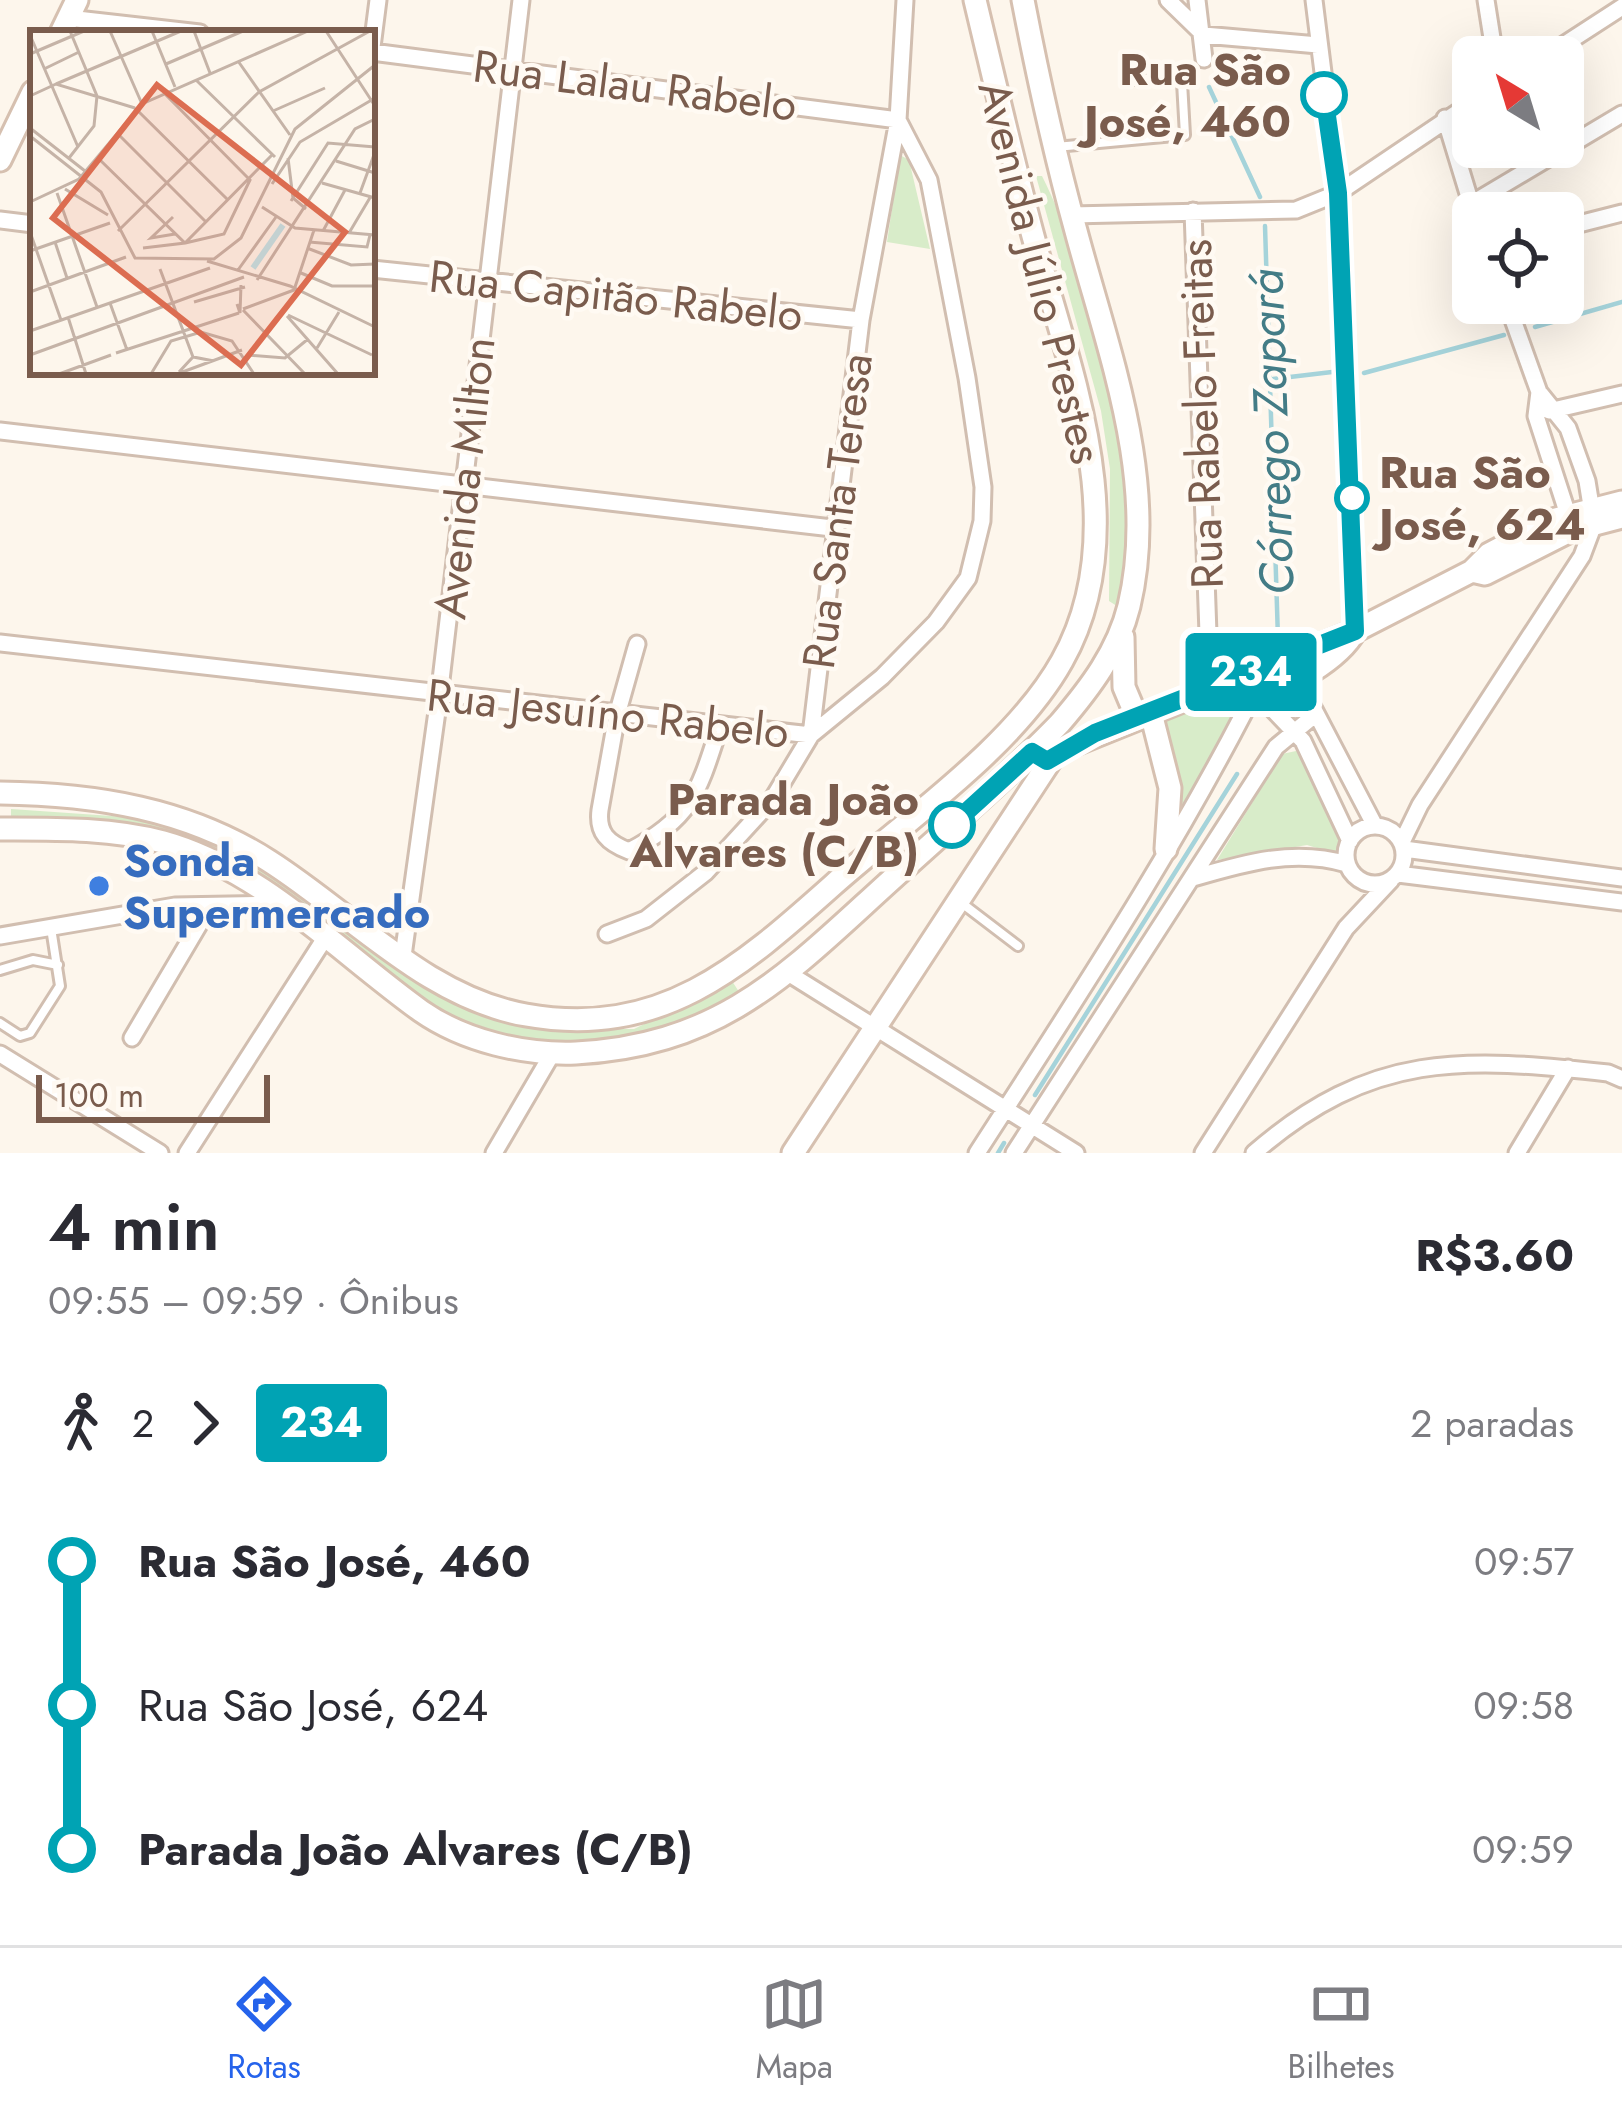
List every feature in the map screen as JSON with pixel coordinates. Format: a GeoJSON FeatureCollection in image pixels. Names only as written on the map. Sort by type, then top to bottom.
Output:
{"type":"FeatureCollection","features":[{"type":"Feature","properties":{"kind":"main road","name":"Avenida Júlio Prestes"},"geometry":{"type":"LineString","coordinates":[[0,794],[99,800],[185,818],[271,862],[437,981],[522,1015],[609,1021],[649,1012],[756,955],[1003,736],[1062,662],[1082,615],[1093,523],[1093,472],[975,0]]}},
{"type":"Feature","properties":{"kind":"main road","name":"Avenida Júlio Prestes"},"geometry":{"type":"LineString","coordinates":[[1023,0],[1054,147],[1135,465],[1139,534],[1124,623],[1098,676],[1040,756]]}},
{"type":"Feature","properties":{"kind":"main road"},"geometry":{"type":"LineString","coordinates":[[0,160],[30,98]]}},
{"type":"Feature","properties":{"kind":"main road"},"geometry":{"type":"LineString","coordinates":[[0,829],[57,829],[165,842],[218,864],[280,904],[425,1014],[472,1036],[552,1054],[614,1051],[690,1034],[788,973],[969,810],[1040,756],[1355,631],[1472,571],[1485,574],[1622,502]]}},
{"type":"Feature","properties":{"kind":"main road"},"geometry":{"type":"LineString","coordinates":[[1582,526],[1622,517]]}},
{"type":"Feature","properties":{"kind":"main road"},"geometry":{"type":"LineString","coordinates":[[1124,623],[1122,673],[1144,715],[1170,788],[1166,849]]}},
{"type":"Feature","properties":{"kind":"main road"},"geometry":{"type":"LineString","coordinates":[[1210,690],[1258,694],[1297,677],[1347,645],[1355,631]]}},
{"type":"Feature","properties":{"kind":"main road"},"geometry":{"type":"LineString","coordinates":[[1003,736],[1040,756]]}},
{"type":"Feature","properties":{"kind":"main road"},"geometry":{"type":"LineString","coordinates":[[793,1153],[1002,834],[1040,756]]}},
{"type":"Feature","properties":{"kind":"main road"},"geometry":{"type":"LineString","coordinates":[[969,810],[1002,834]]}},
{"type":"Feature","properties":{"kind":"street"},"geometry":{"type":"LineString","coordinates":[[375,30],[379,0]]}},
{"type":"Feature","properties":{"kind":"street","name":"Avenida Milton"},"geometry":{"type":"LineString","coordinates":[[403,956],[440,697],[521,0]]}},
{"type":"Feature","properties":{"kind":"street","name":"Rua Santa Teresa"},"geometry":{"type":"LineString","coordinates":[[607,934],[646,919],[706,872],[772,800],[811,735],[832,528],[861,320],[898,120],[905,0]]}},
{"type":"Feature","properties":{"kind":"street"},"geometry":{"type":"LineString","coordinates":[[1168,0],[1204,35],[1318,45]]}},
{"type":"Feature","properties":{"kind":"street"},"geometry":{"type":"LineString","coordinates":[[1197,0],[1204,59]]}},
{"type":"Feature","properties":{"kind":"street"},"geometry":{"type":"LineString","coordinates":[[1314,0],[1338,193],[1355,631]]}},
{"type":"Feature","properties":{"kind":"street"},"geometry":{"type":"LineString","coordinates":[[1486,0],[1492,36]]}},
{"type":"Feature","properties":{"kind":"street"},"geometry":{"type":"LineString","coordinates":[[1577,36],[1622,7]]}},
{"type":"Feature","properties":{"kind":"street"},"geometry":{"type":"LineString","coordinates":[[69,17],[175,30]]}},
{"type":"Feature","properties":{"kind":"street","name":"Rua Lalau Rabelo"},"geometry":{"type":"LineString","coordinates":[[375,49],[898,120]]}},
{"type":"Feature","properties":{"kind":"street"},"geometry":{"type":"LineString","coordinates":[[1071,215],[1296,210],[1338,193],[1452,114]]}},
{"type":"Feature","properties":{"kind":"street"},"geometry":{"type":"LineString","coordinates":[[1498,192],[1622,114]]}},
{"type":"Feature","properties":{"kind":"street"},"geometry":{"type":"LineString","coordinates":[[1445,118],[1468,192]]}},
{"type":"Feature","properties":{"kind":"street","name":"Rua Jesuíno Rabelo"},"geometry":{"type":"LineString","coordinates":[[0,643],[440,697],[811,735],[882,677],[936,622],[968,578],[982,520],[983,487],[967,378],[929,180],[898,120]]}},
{"type":"Feature","properties":{"kind":"street","name":"Rua Rabelo Freitas"},"geometry":{"type":"LineString","coordinates":[[1193,211],[1210,690]]}},
{"type":"Feature","properties":{"kind":"street"},"geometry":{"type":"LineString","coordinates":[[1584,223],[1622,214]]}},
{"type":"Feature","properties":{"kind":"street"},"geometry":{"type":"LineString","coordinates":[[0,220],[30,224]]}},
{"type":"Feature","properties":{"kind":"street","name":"Rua Capitão Rabelo"},"geometry":{"type":"LineString","coordinates":[[375,269],[861,320]]}},
{"type":"Feature","properties":{"kind":"street"},"geometry":{"type":"LineString","coordinates":[[1515,324],[1539,392],[1536,416],[1582,526]]}},
{"type":"Feature","properties":{"kind":"street"},"geometry":{"type":"LineString","coordinates":[[1203,1153],[1346,928],[1395,877],[1420,805],[1582,526],[1587,481],[1557,408],[1539,392]]}},
{"type":"Feature","properties":{"kind":"street"},"geometry":{"type":"LineString","coordinates":[[1536,416],[1622,394]]}},
{"type":"Feature","properties":{"kind":"street"},"geometry":{"type":"LineString","coordinates":[[0,431],[832,528]]}},
{"type":"Feature","properties":{"kind":"street"},"geometry":{"type":"LineString","coordinates":[[637,644],[616,715],[598,825],[610,844],[629,850],[666,832],[697,797],[719,725]]}},
{"type":"Feature","properties":{"kind":"street"},"geometry":{"type":"LineString","coordinates":[[977,1153],[1166,849],[1275,662],[1297,677],[1381,827],[1403,845],[1622,878]]}},
{"type":"Feature","properties":{"kind":"street"},"geometry":{"type":"LineString","coordinates":[[1258,694],[1294,728],[1349,841],[1355,893],[1346,928]]}},
{"type":"Feature","properties":{"kind":"street"},"geometry":{"type":"LineString","coordinates":[[1015,1153],[1276,747],[1316,714]]}},
{"type":"Feature","properties":{"kind":"street"},"geometry":{"type":"LineString","coordinates":[[1349,841],[1420,805]]}},
{"type":"Feature","properties":{"kind":"street"},"geometry":{"type":"LineString","coordinates":[[1193,878],[1255,860],[1318,856],[1349,868],[1370,884],[1395,877],[1622,902]]}},
{"type":"Feature","properties":{"kind":"street"},"geometry":{"type":"LineString","coordinates":[[0,936],[176,906],[280,904]]}},
{"type":"Feature","properties":{"kind":"street"},"geometry":{"type":"LineString","coordinates":[[132,1038],[210,906]]}},
{"type":"Feature","properties":{"kind":"street"},"geometry":{"type":"LineString","coordinates":[[187,1153],[325,938]]}},
{"type":"Feature","properties":{"kind":"street"},"geometry":{"type":"LineString","coordinates":[[788,973],[1076,1153]]}},
{"type":"Feature","properties":{"kind":"street"},"geometry":{"type":"LineString","coordinates":[[0,1054],[160,1153]]}},
{"type":"Feature","properties":{"kind":"street"},"geometry":{"type":"LineString","coordinates":[[494,1153],[552,1054]]}},
{"type":"Feature","properties":{"kind":"street"},"geometry":{"type":"LineString","coordinates":[[1254,1153],[1364,1082],[1421,1066],[1477,1060],[1617,1072]]}},
{"type":"Feature","properties":{"kind":"street"},"geometry":{"type":"LineString","coordinates":[[1517,1153],[1568,1068]]}},
{"type":"Feature","properties":{"kind":"lane"},"geometry":{"type":"LineString","coordinates":[[1054,147],[1185,134],[1182,82],[1174,77],[1132,80]]}},
{"type":"Feature","properties":{"kind":"lane"},"geometry":{"type":"LineString","coordinates":[[958,900],[1018,946]]}},
{"type":"Feature","properties":{"kind":"lane"},"geometry":{"type":"LineString","coordinates":[[0,1023],[20,1036],[30,1033],[60,986],[51,926]]}},
{"type":"Feature","properties":{"kind":"lane"},"geometry":{"type":"LineString","coordinates":[[0,970],[33,960],[58,965]]}},
{"type":"Feature","properties":{"kind":"green space"},"geometry":{"type":"Polygon","coordinates":[[[900,155],[909,160],[930,249],[887,242],[900,155]]]}},
{"type":"Feature","properties":{"kind":"green space"},"geometry":{"type":"Polygon","coordinates":[[[1036,176],[1042,176],[1075,254],[1115,395],[1134,527],[1123,610],[1109,601],[1110,469],[1101,411],[1036,176]]]}},
{"type":"Feature","properties":{"kind":"green space"},"geometry":{"type":"Polygon","coordinates":[[[1213,692],[1252,702],[1181,813],[1159,716],[1213,692]]]}},
{"type":"Feature","properties":{"kind":"green space"},"geometry":{"type":"Polygon","coordinates":[[[1282,754],[1307,755],[1341,839],[1337,854],[1307,845],[1217,860],[1282,754]]]}},
{"type":"Feature","properties":{"kind":"green space"},"geometry":{"type":"Polygon","coordinates":[[[11,809],[155,819],[219,842],[284,880],[441,993],[563,1029],[634,1029],[732,981],[743,998],[691,1026],[565,1048],[492,1037],[432,1010],[212,856],[11,823],[11,809]]]}},
{"type":"Feature","properties":{"kind":"waterway","name":"Córrego Zapará"},"geometry":{"type":"LineString","coordinates":[[1209,87],[1260,197]]}},
{"type":"Feature","properties":{"kind":"waterway","name":"Córrego Zapará"},"geometry":{"type":"LineString","coordinates":[[1265,226],[1278,639]]}},
{"type":"Feature","properties":{"kind":"waterway"},"geometry":{"type":"LineString","coordinates":[[1535,327],[1622,302]]}},
{"type":"Feature","properties":{"kind":"waterway"},"geometry":{"type":"LineString","coordinates":[[1364,373],[1504,335]]}},
{"type":"Feature","properties":{"kind":"waterway"},"geometry":{"type":"LineString","coordinates":[[1273,379],[1332,372]]}},
{"type":"Feature","properties":{"kind":"waterway","name":"Córrego Zapará"},"geometry":{"type":"LineString","coordinates":[[1035,1095],[1237,774]]}},
{"type":"Feature","properties":{"kind":"waterway","name":"Córrego Zapará"},"geometry":{"type":"LineString","coordinates":[[998,1153],[1004,1143]]}},
{"type":"Feature","properties":{"kind":"bus line","name":"234"},"geometry":{"type":"LineString","coordinates":[[952,825],[1032,752],[1047,761],[1095,733],[1210,690],[1341,632],[1355,631],[1338,193],[1324,95]]}},
{"type":"Feature","properties":{"kind":"place","name":"Rua São José, 460"},"geometry":{"type":"Point","coordinates":[1324,95]}},
{"type":"Feature","properties":{"kind":"place","name":"Rua São José, 624"},"geometry":{"type":"Point","coordinates":[1352,498]}},
{"type":"Feature","properties":{"kind":"place","name":"Parada João Alvares (C/B)"},"geometry":{"type":"Point","coordinates":[952,825]}},
{"type":"Feature","properties":{"kind":"place","name":"Sonda Supermercado"},"geometry":{"type":"Point","coordinates":[99,886]}}]}
